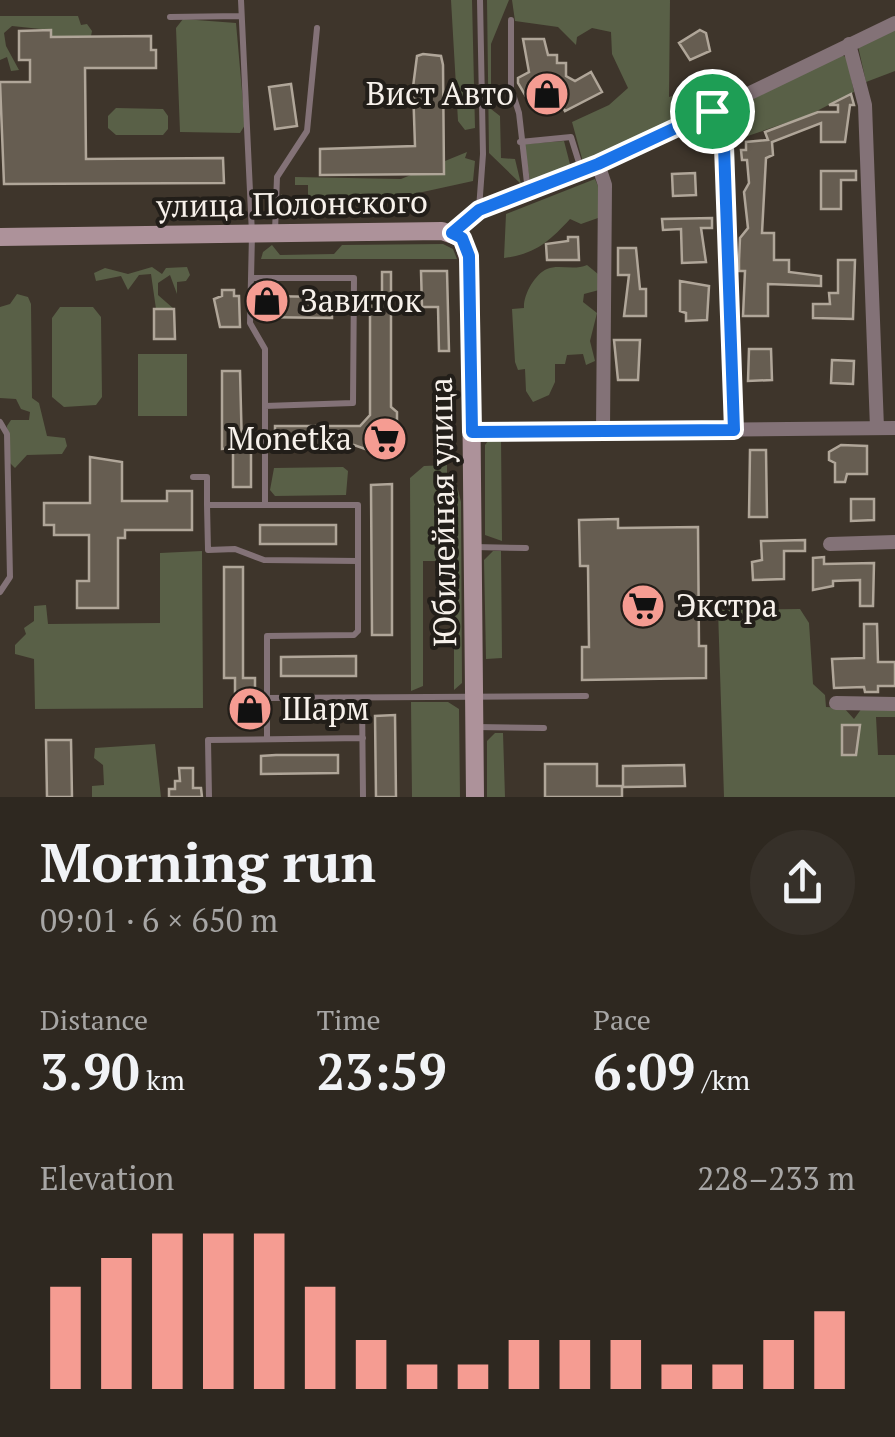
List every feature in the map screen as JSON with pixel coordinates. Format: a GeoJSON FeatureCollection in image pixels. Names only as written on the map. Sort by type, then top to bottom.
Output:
{"type":"FeatureCollection","features":[{"type":"Feature","properties":{"kind":"main road","name":"улица Полонского"},"geometry":{"type":"LineString","coordinates":[[0,237],[452,233]]}},
{"type":"Feature","properties":{"kind":"main road","name":"Юбилейная улица"},"geometry":{"type":"LineString","coordinates":[[452,233],[462,238],[469,256],[475,797]]}},
{"type":"Feature","properties":{"kind":"street","name":"улица Полонского"},"geometry":{"type":"LineString","coordinates":[[452,233],[479,210],[598,164],[895,22]]}},
{"type":"Feature","properties":{"kind":"street"},"geometry":{"type":"LineString","coordinates":[[849,44],[866,105],[877,428]]}},
{"type":"Feature","properties":{"kind":"street"},"geometry":{"type":"LineString","coordinates":[[712,111],[724,146],[734,430]]}},
{"type":"Feature","properties":{"kind":"street"},"geometry":{"type":"LineString","coordinates":[[598,164],[605,185],[603,431]]}},
{"type":"Feature","properties":{"kind":"street"},"geometry":{"type":"LineString","coordinates":[[472,432],[895,428]]}},
{"type":"Feature","properties":{"kind":"street"},"geometry":{"type":"LineString","coordinates":[[830,544],[895,542]]}},
{"type":"Feature","properties":{"kind":"street"},"geometry":{"type":"LineString","coordinates":[[836,704],[895,704]]}},
{"type":"Feature","properties":{"kind":"lane"},"geometry":{"type":"LineString","coordinates":[[240,0],[252,234],[250,323],[264,349],[264,505]]}},
{"type":"Feature","properties":{"kind":"lane"},"geometry":{"type":"LineString","coordinates":[[479,210],[484,154],[480,0]]}},
{"type":"Feature","properties":{"kind":"lane"},"geometry":{"type":"LineString","coordinates":[[170,16],[241,16]]}},
{"type":"Feature","properties":{"kind":"lane"},"geometry":{"type":"LineString","coordinates":[[511,20],[511,88],[519,113],[528,192]]}},
{"type":"Feature","properties":{"kind":"lane"},"geometry":{"type":"LineString","coordinates":[[275,234],[277,176],[306,132],[316,28]]}},
{"type":"Feature","properties":{"kind":"lane"},"geometry":{"type":"LineString","coordinates":[[520,142],[571,138],[581,170]]}},
{"type":"Feature","properties":{"kind":"lane"},"geometry":{"type":"LineString","coordinates":[[252,278],[354,278],[353,403],[265,406]]}},
{"type":"Feature","properties":{"kind":"lane"},"geometry":{"type":"LineString","coordinates":[[0,422],[7,434],[10,578],[0,592]]}},
{"type":"Feature","properties":{"kind":"lane"},"geometry":{"type":"LineString","coordinates":[[193,477],[207,477],[208,550],[235,550],[264,560],[358,561]]}},
{"type":"Feature","properties":{"kind":"lane"},"geometry":{"type":"LineString","coordinates":[[207,505],[358,505],[358,631],[354,636],[267,636],[267,739]]}},
{"type":"Feature","properties":{"kind":"lane"},"geometry":{"type":"LineString","coordinates":[[473,548],[526,548]]}},
{"type":"Feature","properties":{"kind":"lane"},"geometry":{"type":"LineString","coordinates":[[267,698],[586,696]]}},
{"type":"Feature","properties":{"kind":"lane"},"geometry":{"type":"LineString","coordinates":[[362,698],[363,797]]}},
{"type":"Feature","properties":{"kind":"lane"},"geometry":{"type":"LineString","coordinates":[[475,728],[544,728]]}},
{"type":"Feature","properties":{"kind":"lane"},"geometry":{"type":"LineString","coordinates":[[209,797],[208,740],[363,738]]}},
{"type":"Feature","properties":{"kind":"green space"},"geometry":{"type":"Polygon","coordinates":[[[451,0],[472,0],[475,128],[465,130],[458,121],[451,0]]]}},
{"type":"Feature","properties":{"kind":"green space"},"geometry":{"type":"Polygon","coordinates":[[[487,0],[509,0],[491,44],[491,109],[500,116],[501,158],[515,159],[521,184],[489,153],[487,0]]]}},
{"type":"Feature","properties":{"kind":"green space"},"geometry":{"type":"Polygon","coordinates":[[[512,0],[670,0],[669,97],[691,90],[698,109],[583,162],[572,122],[609,105],[628,88],[612,54],[611,32],[592,28],[577,37],[576,45],[558,27],[515,21],[512,0]]]}},
{"type":"Feature","properties":{"kind":"green space"},"geometry":{"type":"Polygon","coordinates":[[[0,16],[78,16],[81,25],[87,24],[92,31],[91,36],[51,37],[50,30],[12,26],[4,33],[6,46],[19,70],[11,71],[7,57],[0,60],[0,16]]]}},
{"type":"Feature","properties":{"kind":"green space"},"geometry":{"type":"Polygon","coordinates":[[[183,19],[236,23],[245,125],[240,133],[180,132],[176,28],[183,19]]]}},
{"type":"Feature","properties":{"kind":"green space"},"geometry":{"type":"Polygon","coordinates":[[[895,28],[895,71],[866,82],[858,46],[895,28]]]}},
{"type":"Feature","properties":{"kind":"green space"},"geometry":{"type":"Polygon","coordinates":[[[840,55],[847,57],[854,92],[809,115],[730,142],[723,111],[840,55]]]}},
{"type":"Feature","properties":{"kind":"green space"},"geometry":{"type":"Polygon","coordinates":[[[116,108],[163,109],[168,116],[168,129],[163,135],[116,135],[108,128],[108,116],[116,108]]]}},
{"type":"Feature","properties":{"kind":"green space"},"geometry":{"type":"Polygon","coordinates":[[[564,141],[571,168],[530,181],[524,144],[564,141]]]}},
{"type":"Feature","properties":{"kind":"green space"},"geometry":{"type":"Polygon","coordinates":[[[467,152],[465,158],[475,161],[473,181],[386,200],[281,203],[281,194],[286,200],[308,199],[308,185],[295,185],[295,177],[401,179],[467,152]]]}},
{"type":"Feature","properties":{"kind":"green space"},"geometry":{"type":"Polygon","coordinates":[[[595,179],[600,191],[598,218],[581,224],[570,219],[541,246],[504,258],[506,214],[595,179]]]}},
{"type":"Feature","properties":{"kind":"green space"},"geometry":{"type":"Polygon","coordinates":[[[443,244],[453,249],[457,259],[261,259],[272,245],[280,255],[334,254],[342,245],[443,244]]]}},
{"type":"Feature","properties":{"kind":"green space"},"geometry":{"type":"Polygon","coordinates":[[[587,265],[598,274],[599,290],[584,294],[583,302],[597,313],[590,341],[595,361],[586,365],[583,354],[567,355],[565,364],[555,364],[555,382],[549,395],[533,402],[526,391],[525,369],[518,370],[515,362],[512,309],[524,308],[528,291],[543,272],[587,265]]]}},
{"type":"Feature","properties":{"kind":"green space"},"geometry":{"type":"Polygon","coordinates":[[[152,267],[162,274],[166,268],[187,267],[190,275],[186,281],[177,282],[177,294],[170,275],[158,283],[158,295],[174,309],[156,309],[151,274],[139,275],[128,290],[121,276],[96,281],[94,273],[105,268],[128,274],[152,267]]]}},
{"type":"Feature","properties":{"kind":"green space"},"geometry":{"type":"Polygon","coordinates":[[[17,294],[28,297],[31,304],[32,398],[39,403],[47,436],[65,438],[67,446],[62,454],[27,455],[15,468],[9,462],[7,426],[11,420],[29,420],[30,412],[21,409],[16,399],[0,398],[0,307],[10,304],[17,294]]]}},
{"type":"Feature","properties":{"kind":"green space"},"geometry":{"type":"Polygon","coordinates":[[[60,307],[93,307],[101,317],[102,397],[96,405],[64,407],[52,397],[52,318],[60,307]]]}},
{"type":"Feature","properties":{"kind":"green space"},"geometry":{"type":"Polygon","coordinates":[[[138,354],[187,354],[187,416],[138,416],[138,354]]]}},
{"type":"Feature","properties":{"kind":"green space"},"geometry":{"type":"Polygon","coordinates":[[[491,437],[501,437],[502,541],[485,535],[485,445],[491,437]]]}},
{"type":"Feature","properties":{"kind":"green space"},"geometry":{"type":"Polygon","coordinates":[[[447,465],[447,477],[455,477],[461,502],[462,683],[454,690],[454,561],[423,561],[423,686],[411,691],[410,478],[424,466],[447,465]]]}},
{"type":"Feature","properties":{"kind":"green space"},"geometry":{"type":"Polygon","coordinates":[[[343,467],[348,471],[346,495],[275,496],[270,490],[274,468],[343,467]]]}},
{"type":"Feature","properties":{"kind":"green space"},"geometry":{"type":"Polygon","coordinates":[[[202,551],[203,708],[35,709],[34,659],[15,654],[15,645],[26,634],[24,628],[34,621],[34,606],[46,605],[48,624],[160,623],[160,553],[202,551]]]}},
{"type":"Feature","properties":{"kind":"green space"},"geometry":{"type":"Polygon","coordinates":[[[493,551],[501,551],[502,658],[486,659],[484,560],[493,551]]]}},
{"type":"Feature","properties":{"kind":"green space"},"geometry":{"type":"Polygon","coordinates":[[[800,609],[809,623],[813,684],[825,695],[826,707],[844,708],[854,719],[862,708],[895,709],[895,717],[876,717],[878,755],[895,755],[895,797],[724,797],[718,610],[800,609]]]}},
{"type":"Feature","properties":{"kind":"green space"},"geometry":{"type":"Polygon","coordinates":[[[411,702],[448,702],[459,709],[460,797],[412,797],[411,702]]]}},
{"type":"Feature","properties":{"kind":"green space"},"geometry":{"type":"Polygon","coordinates":[[[495,733],[503,733],[505,797],[487,797],[487,741],[495,733]]]}},
{"type":"Feature","properties":{"kind":"green space"},"geometry":{"type":"Polygon","coordinates":[[[155,744],[161,797],[92,797],[92,786],[104,785],[103,765],[94,758],[95,748],[155,744]]]}},
{"type":"Feature","properties":{"kind":"building"},"geometry":{"type":"Polygon","coordinates":[[[51,30],[51,37],[151,36],[151,50],[156,50],[156,68],[85,68],[86,159],[223,158],[224,183],[4,184],[0,82],[30,82],[30,60],[19,60],[19,31],[51,30]]]}},
{"type":"Feature","properties":{"kind":"building"},"geometry":{"type":"Polygon","coordinates":[[[700,30],[706,33],[710,51],[690,60],[679,43],[700,30]]]}},
{"type":"Feature","properties":{"kind":"building"},"geometry":{"type":"Polygon","coordinates":[[[523,39],[544,39],[548,55],[557,55],[557,63],[566,63],[566,76],[575,81],[591,72],[602,92],[565,111],[558,99],[528,100],[518,83],[518,78],[529,72],[523,39]]]}},
{"type":"Feature","properties":{"kind":"building"},"geometry":{"type":"Polygon","coordinates":[[[417,56],[441,56],[443,65],[444,174],[320,175],[320,149],[415,146],[413,87],[417,56]]]}},
{"type":"Feature","properties":{"kind":"building"},"geometry":{"type":"Polygon","coordinates":[[[291,84],[297,126],[275,129],[269,87],[291,84]]]}},
{"type":"Feature","properties":{"kind":"building"},"geometry":{"type":"Polygon","coordinates":[[[851,94],[854,105],[850,105],[845,142],[821,142],[821,123],[772,142],[773,155],[766,158],[762,233],[774,233],[774,260],[789,260],[789,272],[821,276],[821,286],[768,284],[768,316],[743,316],[745,271],[739,271],[739,260],[740,238],[748,228],[744,192],[749,183],[747,160],[742,160],[741,150],[746,150],[746,142],[768,140],[765,132],[818,112],[838,112],[838,105],[829,105],[851,94]]]}},
{"type":"Feature","properties":{"kind":"building"},"geometry":{"type":"Polygon","coordinates":[[[821,171],[856,171],[856,180],[841,180],[841,209],[821,209],[821,171]]]}},
{"type":"Feature","properties":{"kind":"building"},"geometry":{"type":"Polygon","coordinates":[[[695,173],[696,195],[673,196],[672,174],[695,173]]]}},
{"type":"Feature","properties":{"kind":"building"},"geometry":{"type":"Polygon","coordinates":[[[712,218],[712,228],[701,228],[706,262],[682,263],[681,229],[663,230],[662,219],[712,218]]]}},
{"type":"Feature","properties":{"kind":"building"},"geometry":{"type":"Polygon","coordinates":[[[568,237],[578,237],[579,260],[547,260],[546,244],[568,241],[568,237]]]}},
{"type":"Feature","properties":{"kind":"building"},"geometry":{"type":"Polygon","coordinates":[[[618,248],[636,248],[640,289],[646,289],[646,316],[624,316],[629,275],[618,275],[618,248]]]}},
{"type":"Feature","properties":{"kind":"building"},"geometry":{"type":"Polygon","coordinates":[[[838,260],[855,260],[853,319],[813,318],[813,304],[830,304],[829,293],[838,293],[838,260]]]}},
{"type":"Feature","properties":{"kind":"building"},"geometry":{"type":"Polygon","coordinates":[[[421,271],[447,271],[449,351],[439,351],[438,307],[422,307],[421,271]]]}},
{"type":"Feature","properties":{"kind":"building"},"geometry":{"type":"Polygon","coordinates":[[[382,272],[391,272],[391,407],[397,412],[397,433],[403,442],[388,457],[354,445],[275,445],[275,426],[360,426],[370,415],[370,293],[382,293],[382,272]]]}},
{"type":"Feature","properties":{"kind":"building"},"geometry":{"type":"Polygon","coordinates":[[[680,281],[709,286],[707,320],[686,321],[686,313],[680,311],[680,281]]]}},
{"type":"Feature","properties":{"kind":"building"},"geometry":{"type":"Polygon","coordinates":[[[222,290],[234,290],[234,296],[239,296],[240,327],[220,327],[214,299],[222,296],[222,290]]]}},
{"type":"Feature","properties":{"kind":"building"},"geometry":{"type":"Polygon","coordinates":[[[257,296],[332,297],[332,318],[257,317],[257,296]]]}},
{"type":"Feature","properties":{"kind":"building"},"geometry":{"type":"Polygon","coordinates":[[[154,309],[174,309],[175,339],[154,339],[154,309]]]}},
{"type":"Feature","properties":{"kind":"building"},"geometry":{"type":"Polygon","coordinates":[[[614,340],[640,340],[638,380],[618,380],[614,340]]]}},
{"type":"Feature","properties":{"kind":"building"},"geometry":{"type":"Polygon","coordinates":[[[749,349],[771,349],[772,380],[748,381],[749,349]]]}},
{"type":"Feature","properties":{"kind":"building"},"geometry":{"type":"Polygon","coordinates":[[[832,360],[854,361],[853,384],[831,383],[832,360]]]}},
{"type":"Feature","properties":{"kind":"building"},"geometry":{"type":"Polygon","coordinates":[[[222,371],[240,371],[242,449],[251,449],[251,487],[233,487],[233,448],[222,449],[222,371]]]}},
{"type":"Feature","properties":{"kind":"building"},"geometry":{"type":"Polygon","coordinates":[[[841,445],[867,446],[867,474],[847,474],[845,482],[835,482],[835,463],[829,460],[829,452],[841,445]]]}},
{"type":"Feature","properties":{"kind":"building"},"geometry":{"type":"Polygon","coordinates":[[[750,450],[766,450],[767,517],[749,517],[750,450]]]}},
{"type":"Feature","properties":{"kind":"building"},"geometry":{"type":"Polygon","coordinates":[[[90,457],[122,462],[122,501],[167,501],[167,491],[192,491],[192,530],[125,530],[125,538],[118,538],[118,608],[77,608],[77,581],[89,581],[89,535],[54,535],[54,525],[44,525],[44,503],[90,503],[90,457]]]}},
{"type":"Feature","properties":{"kind":"building"},"geometry":{"type":"Polygon","coordinates":[[[392,484],[392,635],[372,635],[371,485],[392,484]]]}},
{"type":"Feature","properties":{"kind":"building"},"geometry":{"type":"Polygon","coordinates":[[[851,499],[874,499],[874,520],[851,521],[851,499]]]}},
{"type":"Feature","properties":{"kind":"building","name":"Экстра"},"geometry":{"type":"Polygon","coordinates":[[[618,519],[618,528],[698,527],[699,646],[706,646],[706,678],[582,680],[582,647],[589,647],[588,566],[580,566],[579,520],[618,519]]]}},
{"type":"Feature","properties":{"kind":"building"},"geometry":{"type":"Polygon","coordinates":[[[260,525],[336,525],[336,544],[260,544],[260,525]]]}},
{"type":"Feature","properties":{"kind":"building"},"geometry":{"type":"Polygon","coordinates":[[[805,540],[805,551],[784,551],[784,579],[753,580],[752,562],[762,560],[761,541],[805,540]]]}},
{"type":"Feature","properties":{"kind":"building"},"geometry":{"type":"Polygon","coordinates":[[[824,557],[824,564],[874,563],[873,606],[860,606],[860,580],[833,581],[833,586],[813,590],[813,558],[824,557]]]}},
{"type":"Feature","properties":{"kind":"building"},"geometry":{"type":"Polygon","coordinates":[[[224,567],[243,567],[243,678],[255,678],[255,717],[235,717],[235,678],[224,678],[224,567]]]}},
{"type":"Feature","properties":{"kind":"building"},"geometry":{"type":"Polygon","coordinates":[[[864,624],[877,624],[878,662],[895,662],[895,686],[878,686],[878,692],[865,692],[864,687],[834,688],[832,659],[864,658],[864,624]]]}},
{"type":"Feature","properties":{"kind":"building"},"geometry":{"type":"Polygon","coordinates":[[[356,656],[356,676],[281,676],[281,657],[356,656]]]}},
{"type":"Feature","properties":{"kind":"building"},"geometry":{"type":"Polygon","coordinates":[[[395,715],[396,797],[376,797],[375,716],[395,715]]]}},
{"type":"Feature","properties":{"kind":"building"},"geometry":{"type":"Polygon","coordinates":[[[842,725],[860,725],[856,755],[842,755],[842,725]]]}},
{"type":"Feature","properties":{"kind":"building"},"geometry":{"type":"Polygon","coordinates":[[[46,740],[71,740],[72,797],[47,797],[46,740]]]}},
{"type":"Feature","properties":{"kind":"building"},"geometry":{"type":"Polygon","coordinates":[[[338,755],[338,773],[261,774],[261,756],[338,755]]]}},
{"type":"Feature","properties":{"kind":"building"},"geometry":{"type":"Polygon","coordinates":[[[545,764],[597,764],[597,786],[622,786],[622,797],[545,797],[545,764]]]}},
{"type":"Feature","properties":{"kind":"building"},"geometry":{"type":"Polygon","coordinates":[[[684,765],[685,786],[623,787],[623,766],[684,765]]]}},
{"type":"Feature","properties":{"kind":"building"},"geometry":{"type":"Polygon","coordinates":[[[179,768],[193,768],[193,788],[201,788],[202,797],[169,797],[169,789],[175,789],[175,781],[180,781],[179,768]]]}},
{"type":"Feature","properties":{"kind":"place","name":"Вист Авто"},"geometry":{"type":"Point","coordinates":[547,94]}},
{"type":"Feature","properties":{"kind":"place","name":"Завиток"},"geometry":{"type":"Point","coordinates":[267,301]}},
{"type":"Feature","properties":{"kind":"place","name":"Monetka"},"geometry":{"type":"Point","coordinates":[385,439]}},
{"type":"Feature","properties":{"kind":"place","name":"Экстра"},"geometry":{"type":"Point","coordinates":[643,606]}},
{"type":"Feature","properties":{"kind":"place","name":"Шарм"},"geometry":{"type":"Point","coordinates":[250,709]}},
{"type":"Feature","properties":{"kind":"route"},"geometry":{"type":"LineString","coordinates":[[712,111],[724,146],[734,430],[472,432],[469,256],[462,238],[452,233],[479,210],[598,164],[712,111]]}}]}
